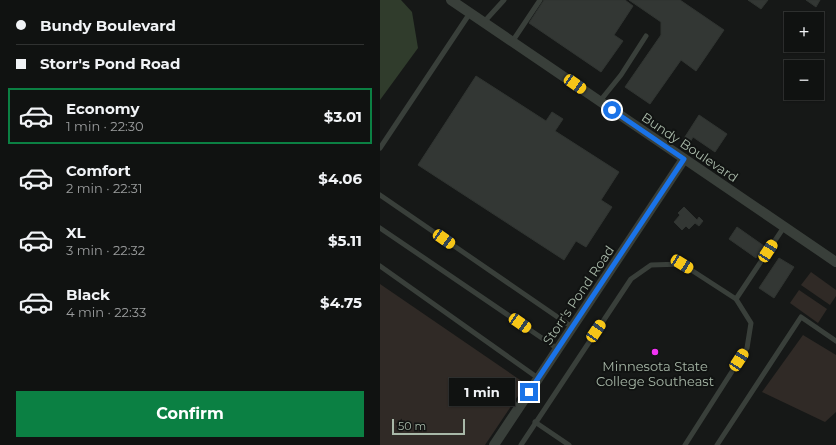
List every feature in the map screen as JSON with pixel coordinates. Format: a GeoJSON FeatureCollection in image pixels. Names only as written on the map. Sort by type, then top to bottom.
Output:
{"type":"FeatureCollection","features":[{"type":"Feature","properties":{"kind":"street","name":"Bundy Boulevard"},"geometry":{"type":"LineString","coordinates":[[451,0],[836,262]]}},
{"type":"Feature","properties":{"kind":"street","name":"Storr's Pond Road"},"geometry":{"type":"LineString","coordinates":[[494,445],[684,159]]}},
{"type":"Feature","properties":{"kind":"lane"},"geometry":{"type":"LineString","coordinates":[[484,22],[504,0]]}},
{"type":"Feature","properties":{"kind":"lane"},"geometry":{"type":"LineString","coordinates":[[512,42],[540,0]]}},
{"type":"Feature","properties":{"kind":"lane"},"geometry":{"type":"LineString","coordinates":[[380,148],[470,13]]}},
{"type":"Feature","properties":{"kind":"lane"},"geometry":{"type":"LineString","coordinates":[[600,102],[621,75],[646,36]]}},
{"type":"Feature","properties":{"kind":"lane"},"geometry":{"type":"LineString","coordinates":[[380,194],[572,327]]}},
{"type":"Feature","properties":{"kind":"lane"},"geometry":{"type":"LineString","coordinates":[[736,299],[784,226]]}},
{"type":"Feature","properties":{"kind":"lane"},"geometry":{"type":"LineString","coordinates":[[380,228],[558,349]]}},
{"type":"Feature","properties":{"kind":"lane"},"geometry":{"type":"LineString","coordinates":[[521,445],[631,279],[651,265],[682,264],[736,299],[750,323],[747,348],[685,445]]}},
{"type":"Feature","properties":{"kind":"lane"},"geometry":{"type":"LineString","coordinates":[[380,266],[538,378]]}},
{"type":"Feature","properties":{"kind":"lane"},"geometry":{"type":"LineString","coordinates":[[717,445],[801,317],[836,341]]}},
{"type":"Feature","properties":{"kind":"lane"},"geometry":{"type":"LineString","coordinates":[[535,422],[569,445]]}},
{"type":"Feature","properties":{"kind":"shaded area"},"geometry":{"type":"Polygon","coordinates":[[[380,0],[401,0],[412,12],[418,48],[380,100],[380,0]]]}},
{"type":"Feature","properties":{"kind":"shaded area"},"geometry":{"type":"Polygon","coordinates":[[[811,272],[836,290],[836,296],[830,305],[801,285],[811,272]]]}},
{"type":"Feature","properties":{"kind":"shaded area"},"geometry":{"type":"Polygon","coordinates":[[[380,284],[526,384],[485,445],[380,445],[380,284]]]}},
{"type":"Feature","properties":{"kind":"shaded area"},"geometry":{"type":"Polygon","coordinates":[[[799,290],[827,309],[818,323],[790,303],[799,290]]]}},
{"type":"Feature","properties":{"kind":"shaded area"},"geometry":{"type":"Polygon","coordinates":[[[803,335],[836,355],[836,412],[825,422],[762,392],[803,335]]]}},
{"type":"Feature","properties":{"kind":"building"},"geometry":{"type":"Polygon","coordinates":[[[544,0],[625,0],[633,6],[614,35],[623,41],[601,72],[529,23],[544,0]]]}},
{"type":"Feature","properties":{"kind":"building"},"geometry":{"type":"Polygon","coordinates":[[[629,0],[680,0],[724,30],[696,71],[681,60],[650,104],[625,87],[661,35],[661,22],[629,0]]]}},
{"type":"Feature","properties":{"kind":"building"},"geometry":{"type":"Polygon","coordinates":[[[748,0],[768,0],[761,9],[748,0]]]}},
{"type":"Feature","properties":{"kind":"building"},"geometry":{"type":"Polygon","coordinates":[[[806,0],[820,0],[816,7],[806,0]]]}},
{"type":"Feature","properties":{"kind":"building"},"geometry":{"type":"Polygon","coordinates":[[[476,76],[546,121],[552,112],[563,119],[555,131],[619,172],[601,200],[612,207],[586,247],[576,241],[564,260],[418,165],[476,76]]]}},
{"type":"Feature","properties":{"kind":"building"},"geometry":{"type":"Polygon","coordinates":[[[699,115],[727,134],[715,152],[693,137],[689,144],[683,140],[699,115]]]}},
{"type":"Feature","properties":{"kind":"building"},"geometry":{"type":"Polygon","coordinates":[[[684,207],[697,220],[699,217],[703,221],[699,226],[695,223],[689,229],[686,226],[682,230],[674,222],[680,215],[678,213],[684,207]]]}},
{"type":"Feature","properties":{"kind":"building"},"geometry":{"type":"Polygon","coordinates":[[[737,227],[764,246],[756,258],[729,239],[737,227]]]}},
{"type":"Feature","properties":{"kind":"building"},"geometry":{"type":"Polygon","coordinates":[[[779,258],[794,267],[774,298],[759,288],[779,258]]]}},
{"type":"Feature","properties":{"kind":"place","name":"Minnesota State College Southeast"},"geometry":{"type":"Point","coordinates":[655,352]}},
{"type":"Feature","properties":{"kind":"route"},"geometry":{"type":"LineString","coordinates":[[529,392],[684,159],[612,110]]}}]}
